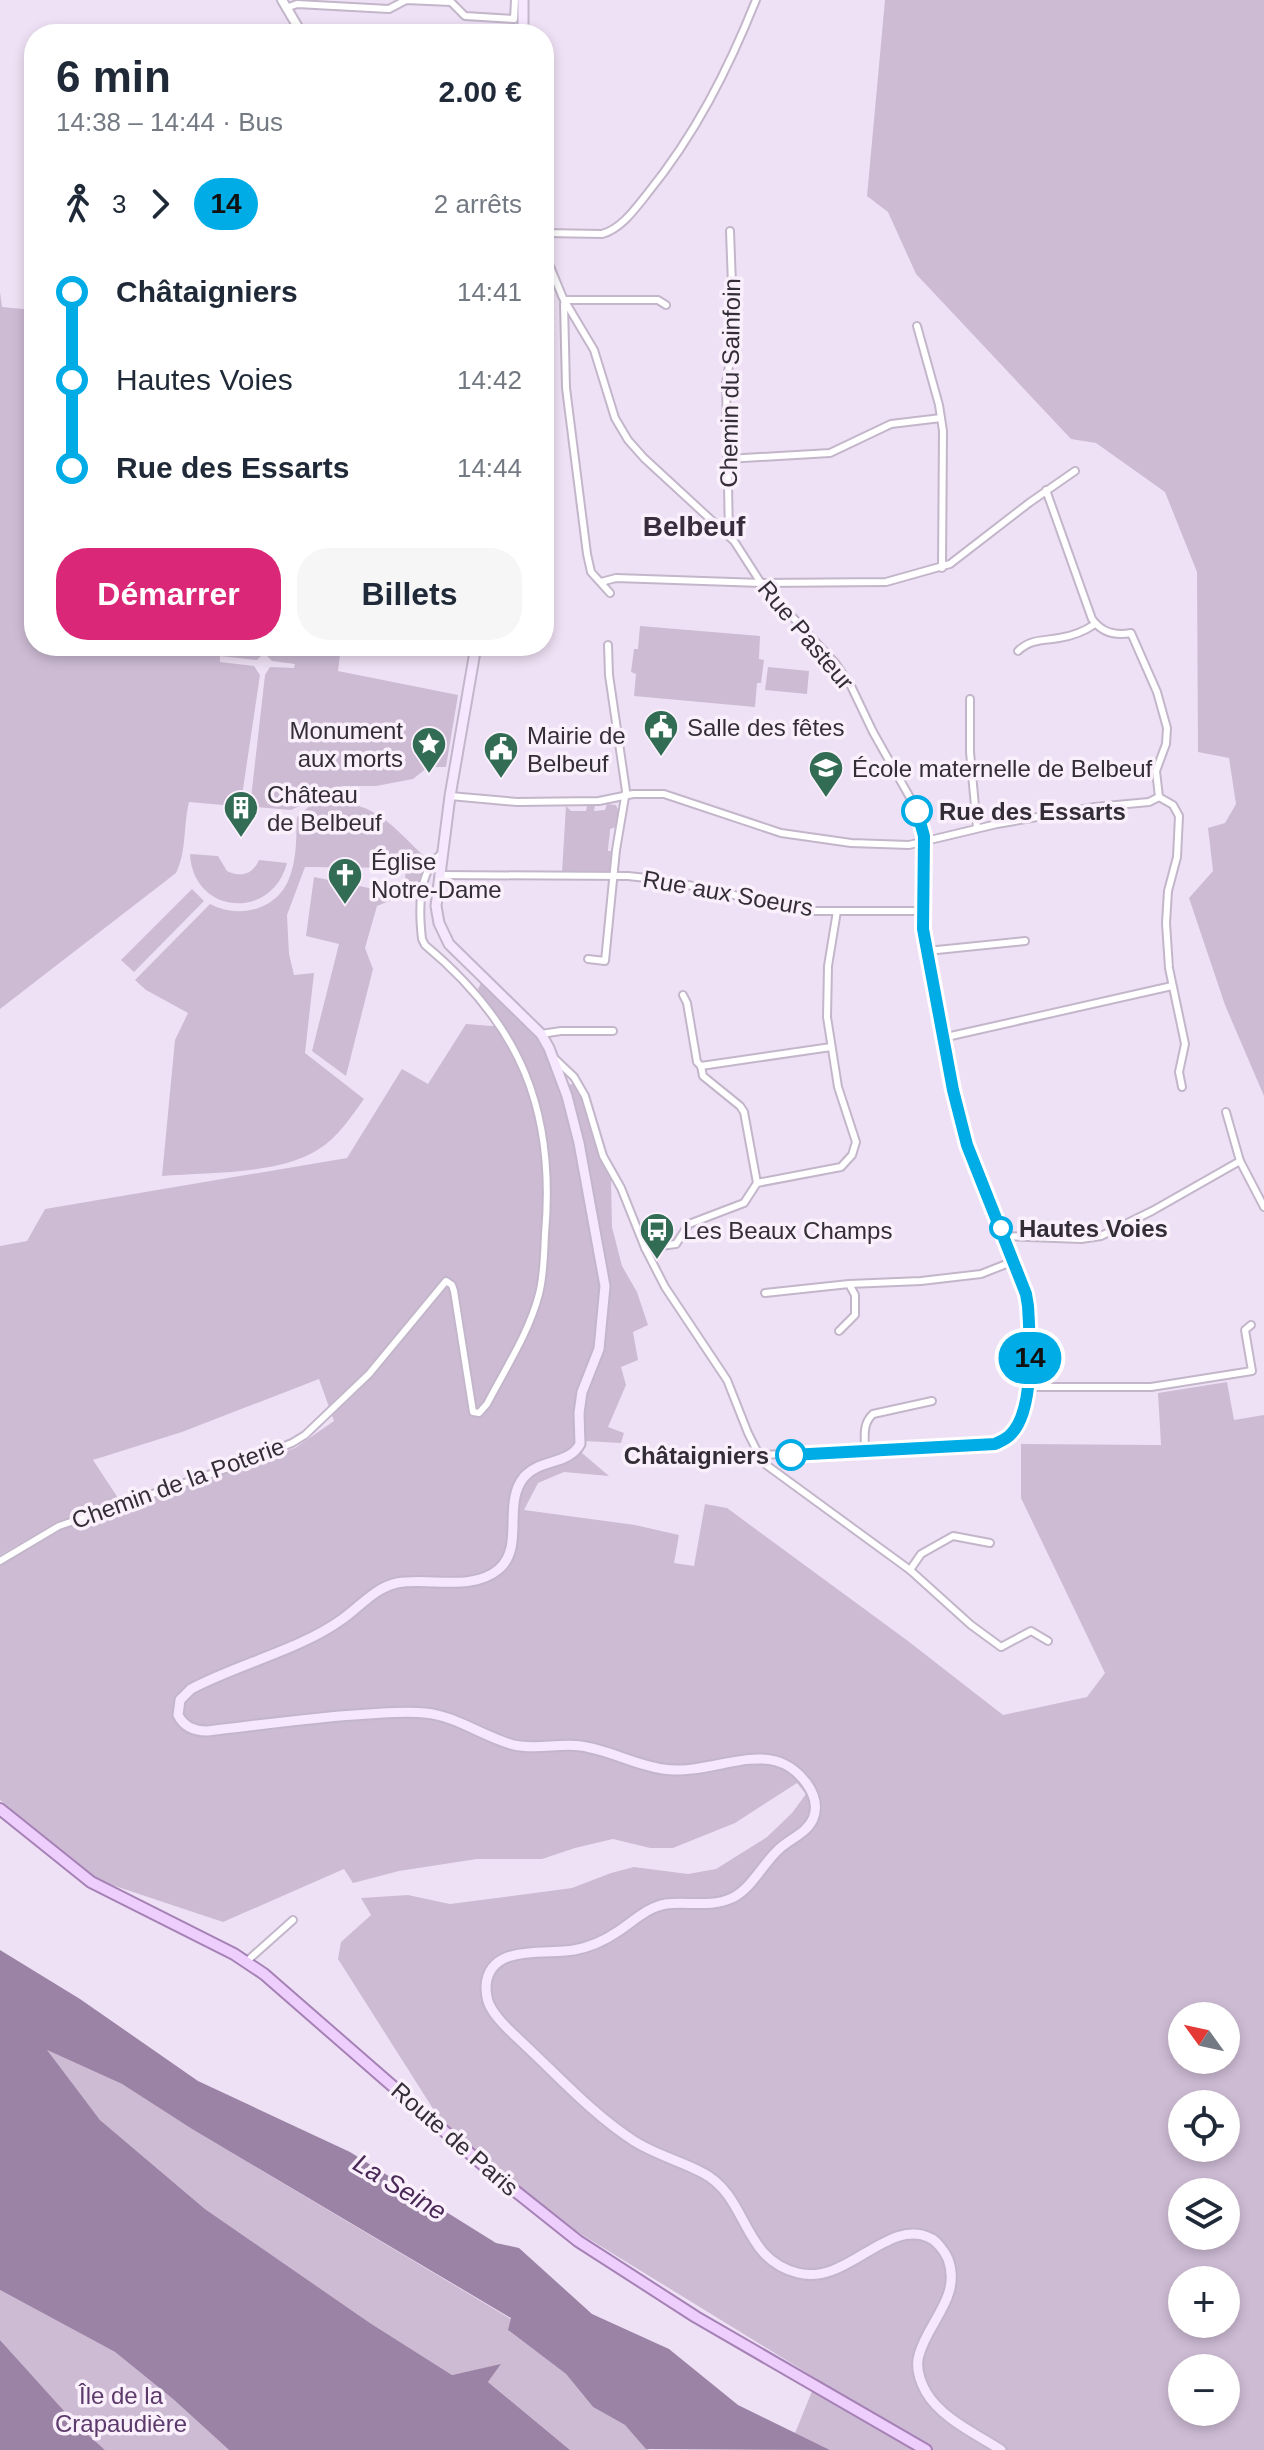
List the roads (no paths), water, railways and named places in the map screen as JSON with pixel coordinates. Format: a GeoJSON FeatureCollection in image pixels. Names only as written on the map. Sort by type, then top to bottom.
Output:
{"type":"FeatureCollection","features":[{"type":"Feature","properties":{"kind":"main road"},"geometry":{"type":"LineString","coordinates":[[523,0],[523,24]]}},
{"type":"Feature","properties":{"kind":"main road"},"geometry":{"type":"LineString","coordinates":[[474,656],[441,854],[436,906],[439,923],[449,944],[541,1034],[567,1096],[579,1143],[605,1286],[599,1349],[582,1392],[580,1444],[571,1455],[541,1464],[523,1478],[514,1498],[510,1551],[500,1568],[492,1574],[469,1580],[407,1581],[380,1589],[325,1630],[191,1689],[180,1700],[178,1715],[195,1731],[207,1731],[320,1718],[425,1713],[451,1719],[509,1744],[525,1747],[585,1746],[665,1769],[690,1771],[753,1759],[771,1759],[799,1775],[815,1801],[811,1823],[778,1849],[744,1890],[734,1897],[717,1903],[667,1904],[652,1908],[601,1942],[572,1950],[511,1955],[490,1971],[485,1991],[490,2006],[501,2021],[620,2132],[647,2148],[707,2174],[721,2185],[733,2200],[756,2245],[778,2266],[791,2272],[817,2276],[840,2269],[899,2236],[913,2234],[932,2238],[947,2254],[953,2279],[943,2308],[919,2354],[919,2375],[924,2389],[939,2408],[1001,2450]]}},
{"type":"Feature","properties":{"kind":"main road","name":"Route de Paris"},"geometry":{"type":"LineString","coordinates":[[0,1809],[91,1882],[264,1974],[490,2171],[578,2241],[709,2324],[926,2450]]}},
{"type":"Feature","properties":{"kind":"street"},"geometry":{"type":"LineString","coordinates":[[284,4],[346,3],[389,9],[406,0],[451,2],[465,16],[514,19],[515,0]]}},
{"type":"Feature","properties":{"kind":"street"},"geometry":{"type":"LineString","coordinates":[[462,13],[463,0]]}},
{"type":"Feature","properties":{"kind":"street"},"geometry":{"type":"LineString","coordinates":[[554,233],[602,234],[616,228],[654,186],[706,108],[756,0]]}},
{"type":"Feature","properties":{"kind":"street"},"geometry":{"type":"LineString","coordinates":[[284,4],[296,24]]}},
{"type":"Feature","properties":{"kind":"street","name":"Chemin du Sainfoin"},"geometry":{"type":"LineString","coordinates":[[729,536],[726,383],[734,338],[730,231]]}},
{"type":"Feature","properties":{"kind":"street","name":"Rue Pasteur"},"geometry":{"type":"LineString","coordinates":[[554,276],[564,300],[594,350],[615,418],[628,440],[729,536],[761,583],[824,649],[851,686],[921,822],[922,911],[942,1038],[967,1145],[1014,1261],[1028,1306],[1030,1380],[1018,1426],[1009,1437],[995,1444],[865,1451]]}},
{"type":"Feature","properties":{"kind":"street"},"geometry":{"type":"LineString","coordinates":[[610,593],[591,572],[587,554],[566,388],[564,300],[658,300],[666,305]]}},
{"type":"Feature","properties":{"kind":"street"},"geometry":{"type":"LineString","coordinates":[[917,326],[941,418],[942,568]]}},
{"type":"Feature","properties":{"kind":"street"},"geometry":{"type":"LineString","coordinates":[[727,459],[830,453],[891,424],[941,418]]}},
{"type":"Feature","properties":{"kind":"street"},"geometry":{"type":"LineString","coordinates":[[601,582],[616,578],[761,583],[886,582],[950,564],[1075,471]]}},
{"type":"Feature","properties":{"kind":"street"},"geometry":{"type":"LineString","coordinates":[[1046,490],[1095,624],[1114,634],[1131,633],[1157,692],[1167,728],[1166,744],[1156,771],[1159,797]]}},
{"type":"Feature","properties":{"kind":"street"},"geometry":{"type":"LineString","coordinates":[[1018,651],[1028,643],[1067,637],[1095,624]]}},
{"type":"Feature","properties":{"kind":"street"},"geometry":{"type":"LineString","coordinates":[[588,959],[605,961],[625,796],[608,645]]}},
{"type":"Feature","properties":{"kind":"street"},"geometry":{"type":"LineString","coordinates":[[970,699],[970,752],[977,828]]}},
{"type":"Feature","properties":{"kind":"street"},"geometry":{"type":"LineString","coordinates":[[450,796],[548,802],[599,801],[664,794],[781,833],[851,843],[906,845],[977,828],[1095,807],[1149,802],[1159,797]]}},
{"type":"Feature","properties":{"kind":"street"},"geometry":{"type":"LineString","coordinates":[[1159,797],[1178,812],[1177,857],[1169,884],[1166,913],[1167,956],[1185,1044],[1179,1072],[1182,1087]]}},
{"type":"Feature","properties":{"kind":"street","name":"Chemin de la Poterie"},"geometry":{"type":"LineString","coordinates":[[0,1561],[59,1526],[234,1466],[305,1435],[361,1382],[446,1281],[454,1291],[473,1412],[479,1413],[487,1404],[526,1328],[539,1294],[547,1217],[547,1157],[543,1129],[517,1052],[468,982],[422,939],[421,897],[424,883],[429,868],[441,854]]}},
{"type":"Feature","properties":{"kind":"street","name":"Rue aux Soeurs"},"geometry":{"type":"LineString","coordinates":[[439,875],[614,875],[665,880],[807,911],[922,911]]}},
{"type":"Feature","properties":{"kind":"street"},"geometry":{"type":"LineString","coordinates":[[757,1183],[841,1167],[854,1151],[855,1137],[838,1087],[827,1017],[831,941],[837,911]]}},
{"type":"Feature","properties":{"kind":"street"},"geometry":{"type":"LineString","coordinates":[[927,951],[1025,941]]}},
{"type":"Feature","properties":{"kind":"street"},"geometry":{"type":"LineString","coordinates":[[942,1038],[1172,986]]}},
{"type":"Feature","properties":{"kind":"street"},"geometry":{"type":"LineString","coordinates":[[645,1248],[676,1244],[689,1224],[744,1203],[757,1183],[742,1108],[703,1076],[697,1062],[683,995]]}},
{"type":"Feature","properties":{"kind":"street"},"geometry":{"type":"LineString","coordinates":[[541,1034],[613,1031]]}},
{"type":"Feature","properties":{"kind":"street"},"geometry":{"type":"LineString","coordinates":[[701,1066],[831,1047]]}},
{"type":"Feature","properties":{"kind":"street"},"geometry":{"type":"LineString","coordinates":[[553,1057],[574,1077],[585,1096],[603,1156],[621,1188],[645,1248],[665,1287],[727,1380],[748,1433],[770,1470],[910,1570],[971,1625],[1001,1647],[1031,1631],[1048,1641]]}},
{"type":"Feature","properties":{"kind":"street"},"geometry":{"type":"LineString","coordinates":[[1226,1112],[1240,1161],[1264,1207]]}},
{"type":"Feature","properties":{"kind":"street"},"geometry":{"type":"LineString","coordinates":[[1004,1236],[1081,1239],[1101,1236],[1240,1161]]}},
{"type":"Feature","properties":{"kind":"street"},"geometry":{"type":"LineString","coordinates":[[765,1293],[981,1274],[1014,1261]]}},
{"type":"Feature","properties":{"kind":"street"},"geometry":{"type":"LineString","coordinates":[[839,1331],[855,1315],[855,1295],[849,1284]]}},
{"type":"Feature","properties":{"kind":"street"},"geometry":{"type":"LineString","coordinates":[[1251,1325],[1245,1330],[1252,1371]]}},
{"type":"Feature","properties":{"kind":"street"},"geometry":{"type":"LineString","coordinates":[[1028,1387],[1151,1387],[1264,1371]]}},
{"type":"Feature","properties":{"kind":"street"},"geometry":{"type":"LineString","coordinates":[[762,1455],[865,1451],[864,1428],[866,1420],[873,1414],[932,1401]]}},
{"type":"Feature","properties":{"kind":"street"},"geometry":{"type":"LineString","coordinates":[[910,1570],[921,1554],[953,1536],[990,1543]]}},
{"type":"Feature","properties":{"kind":"street"},"geometry":{"type":"LineString","coordinates":[[246,1962],[293,1920]]}},
{"type":"Feature","properties":{"kind":"water","name":"La Seine"},"geometry":{"type":"Polygon","coordinates":[[[0,1950],[80,1999],[198,2081],[350,2152],[496,2243],[519,2248],[592,2314],[669,2349],[738,2405],[830,2450],[646,2449],[625,2425],[593,2407],[566,2374],[508,2330],[511,2318],[192,2129],[122,2084],[47,2050],[100,2120],[205,2209],[370,2323],[452,2375],[501,2364],[488,2382],[570,2450],[229,2450],[115,2352],[0,2290],[0,1950]]]}},
{"type":"Feature","properties":{"kind":"water"},"geometry":{"type":"Polygon","coordinates":[[[0,2340],[75,2423],[105,2450],[0,2450],[0,2340]]]}},
{"type":"Feature","properties":{"kind":"place","name":"Salle des fêtes"},"geometry":{"type":"Point","coordinates":[661,758]}},
{"type":"Feature","properties":{"kind":"place","name":"Monument aux morts"},"geometry":{"type":"Point","coordinates":[429,775]}},
{"type":"Feature","properties":{"kind":"place","name":"Mairie de Belbeuf"},"geometry":{"type":"Point","coordinates":[501,780]}},
{"type":"Feature","properties":{"kind":"place","name":"École maternelle de Belbeuf"},"geometry":{"type":"Point","coordinates":[826,799]}},
{"type":"Feature","properties":{"kind":"place","name":"Rue des Essarts"},"geometry":{"type":"Point","coordinates":[917,811]}},
{"type":"Feature","properties":{"kind":"place","name":"Château de Belbeuf"},"geometry":{"type":"Point","coordinates":[241,839]}},
{"type":"Feature","properties":{"kind":"place","name":"Église Notre-Dame"},"geometry":{"type":"Point","coordinates":[345,906]}},
{"type":"Feature","properties":{"kind":"place","name":"Hautes Voies"},"geometry":{"type":"Point","coordinates":[1001,1228]}},
{"type":"Feature","properties":{"kind":"place","name":"Les Beaux Champs"},"geometry":{"type":"Point","coordinates":[657,1261]}},
{"type":"Feature","properties":{"kind":"place","name":"Châtaigniers"},"geometry":{"type":"Point","coordinates":[791,1455]}},
{"type":"Feature","properties":{"kind":"district","name":"Belbeuf"},"geometry":{"type":"Point","coordinates":[694,526]}},
{"type":"Feature","properties":{"kind":"park label","name":"Île de la Crapaudière"},"geometry":{"type":"Point","coordinates":[121,2409]}}]}
